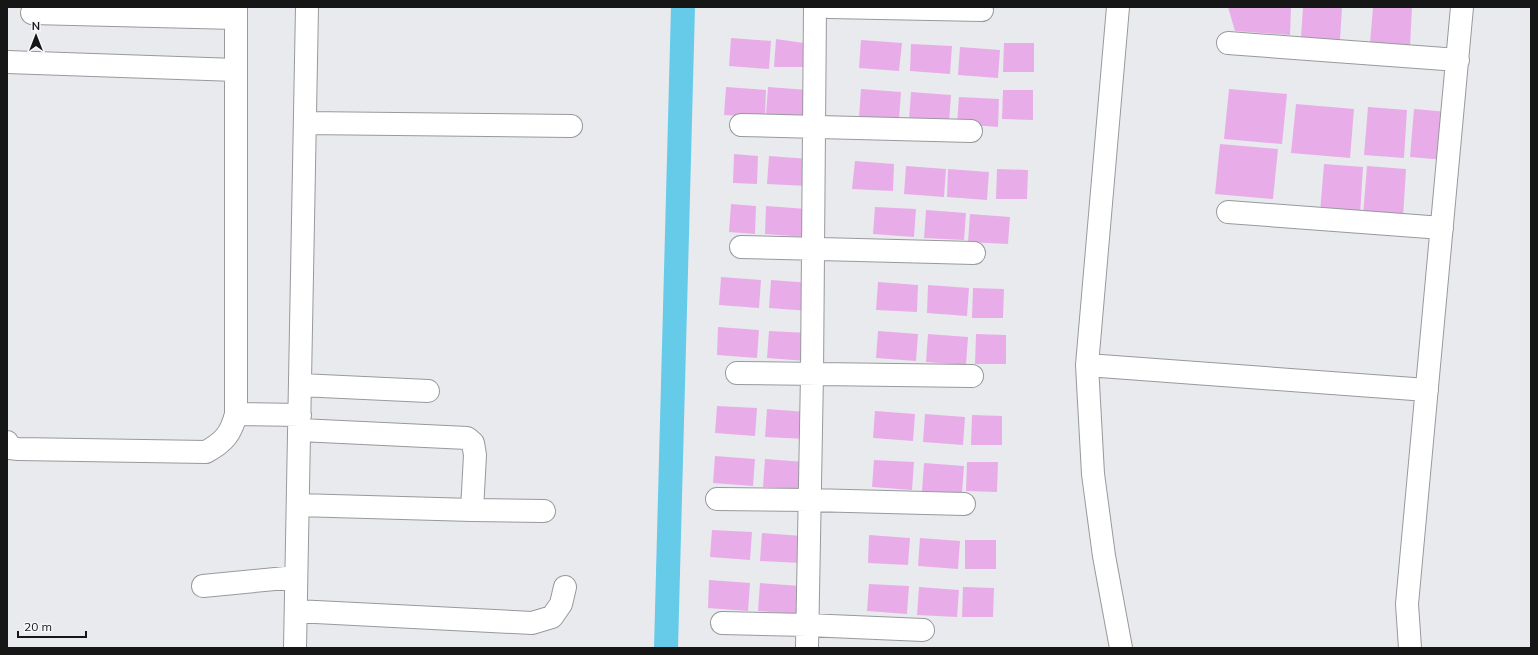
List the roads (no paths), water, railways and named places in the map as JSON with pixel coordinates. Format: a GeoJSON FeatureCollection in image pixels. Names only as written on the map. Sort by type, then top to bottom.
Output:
{"type":"FeatureCollection","features":[{"type":"Feature","properties":{"kind":"street"},"geometry":{"type":"LineString","coordinates":[[295,648],[307,7]]}},
{"type":"Feature","properties":{"kind":"street"},"geometry":{"type":"LineString","coordinates":[[807,648],[816,7]]}},
{"type":"Feature","properties":{"kind":"street"},"geometry":{"type":"LineString","coordinates":[[828,7],[982,10]]}},
{"type":"Feature","properties":{"kind":"street"},"geometry":{"type":"LineString","coordinates":[[1118,7],[1087,365],[1093,474],[1104,556],[1121,648]]}},
{"type":"Feature","properties":{"kind":"street"},"geometry":{"type":"LineString","coordinates":[[1410,648],[1407,604],[1462,7]]}},
{"type":"Feature","properties":{"kind":"street"},"geometry":{"type":"LineString","coordinates":[[7,442],[10,448],[18,449],[206,452],[224,440],[232,428],[236,414],[236,12],[32,13]]}},
{"type":"Feature","properties":{"kind":"street"},"geometry":{"type":"LineString","coordinates":[[1228,43],[1458,60]]}},
{"type":"Feature","properties":{"kind":"street"},"geometry":{"type":"LineString","coordinates":[[7,62],[236,70]]}},
{"type":"Feature","properties":{"kind":"street"},"geometry":{"type":"LineString","coordinates":[[305,123],[571,126]]}},
{"type":"Feature","properties":{"kind":"street"},"geometry":{"type":"LineString","coordinates":[[741,125],[971,131]]}},
{"type":"Feature","properties":{"kind":"street"},"geometry":{"type":"LineString","coordinates":[[1228,212],[1442,228]]}},
{"type":"Feature","properties":{"kind":"street"},"geometry":{"type":"LineString","coordinates":[[741,247],[974,253]]}},
{"type":"Feature","properties":{"kind":"street"},"geometry":{"type":"LineString","coordinates":[[1087,365],[1427,390]]}},
{"type":"Feature","properties":{"kind":"street"},"geometry":{"type":"LineString","coordinates":[[737,373],[972,376]]}},
{"type":"Feature","properties":{"kind":"street"},"geometry":{"type":"LineString","coordinates":[[300,385],[428,391]]}},
{"type":"Feature","properties":{"kind":"street"},"geometry":{"type":"LineString","coordinates":[[236,414],[300,423],[470,440],[473,443],[475,456],[472,510]]}},
{"type":"Feature","properties":{"kind":"street"},"geometry":{"type":"LineString","coordinates":[[717,499],[964,504]]}},
{"type":"Feature","properties":{"kind":"street"},"geometry":{"type":"LineString","coordinates":[[298,504],[544,511]]}},
{"type":"Feature","properties":{"kind":"street"},"geometry":{"type":"LineString","coordinates":[[202,586],[296,577]]}},
{"type":"Feature","properties":{"kind":"street"},"geometry":{"type":"LineString","coordinates":[[296,611],[532,623],[552,617],[561,604],[565,587]]}},
{"type":"Feature","properties":{"kind":"street"},"geometry":{"type":"LineString","coordinates":[[722,623],[923,630]]}},
{"type":"Feature","properties":{"kind":"waterway"},"geometry":{"type":"LineString","coordinates":[[666,648],[683,7]]}}]}
